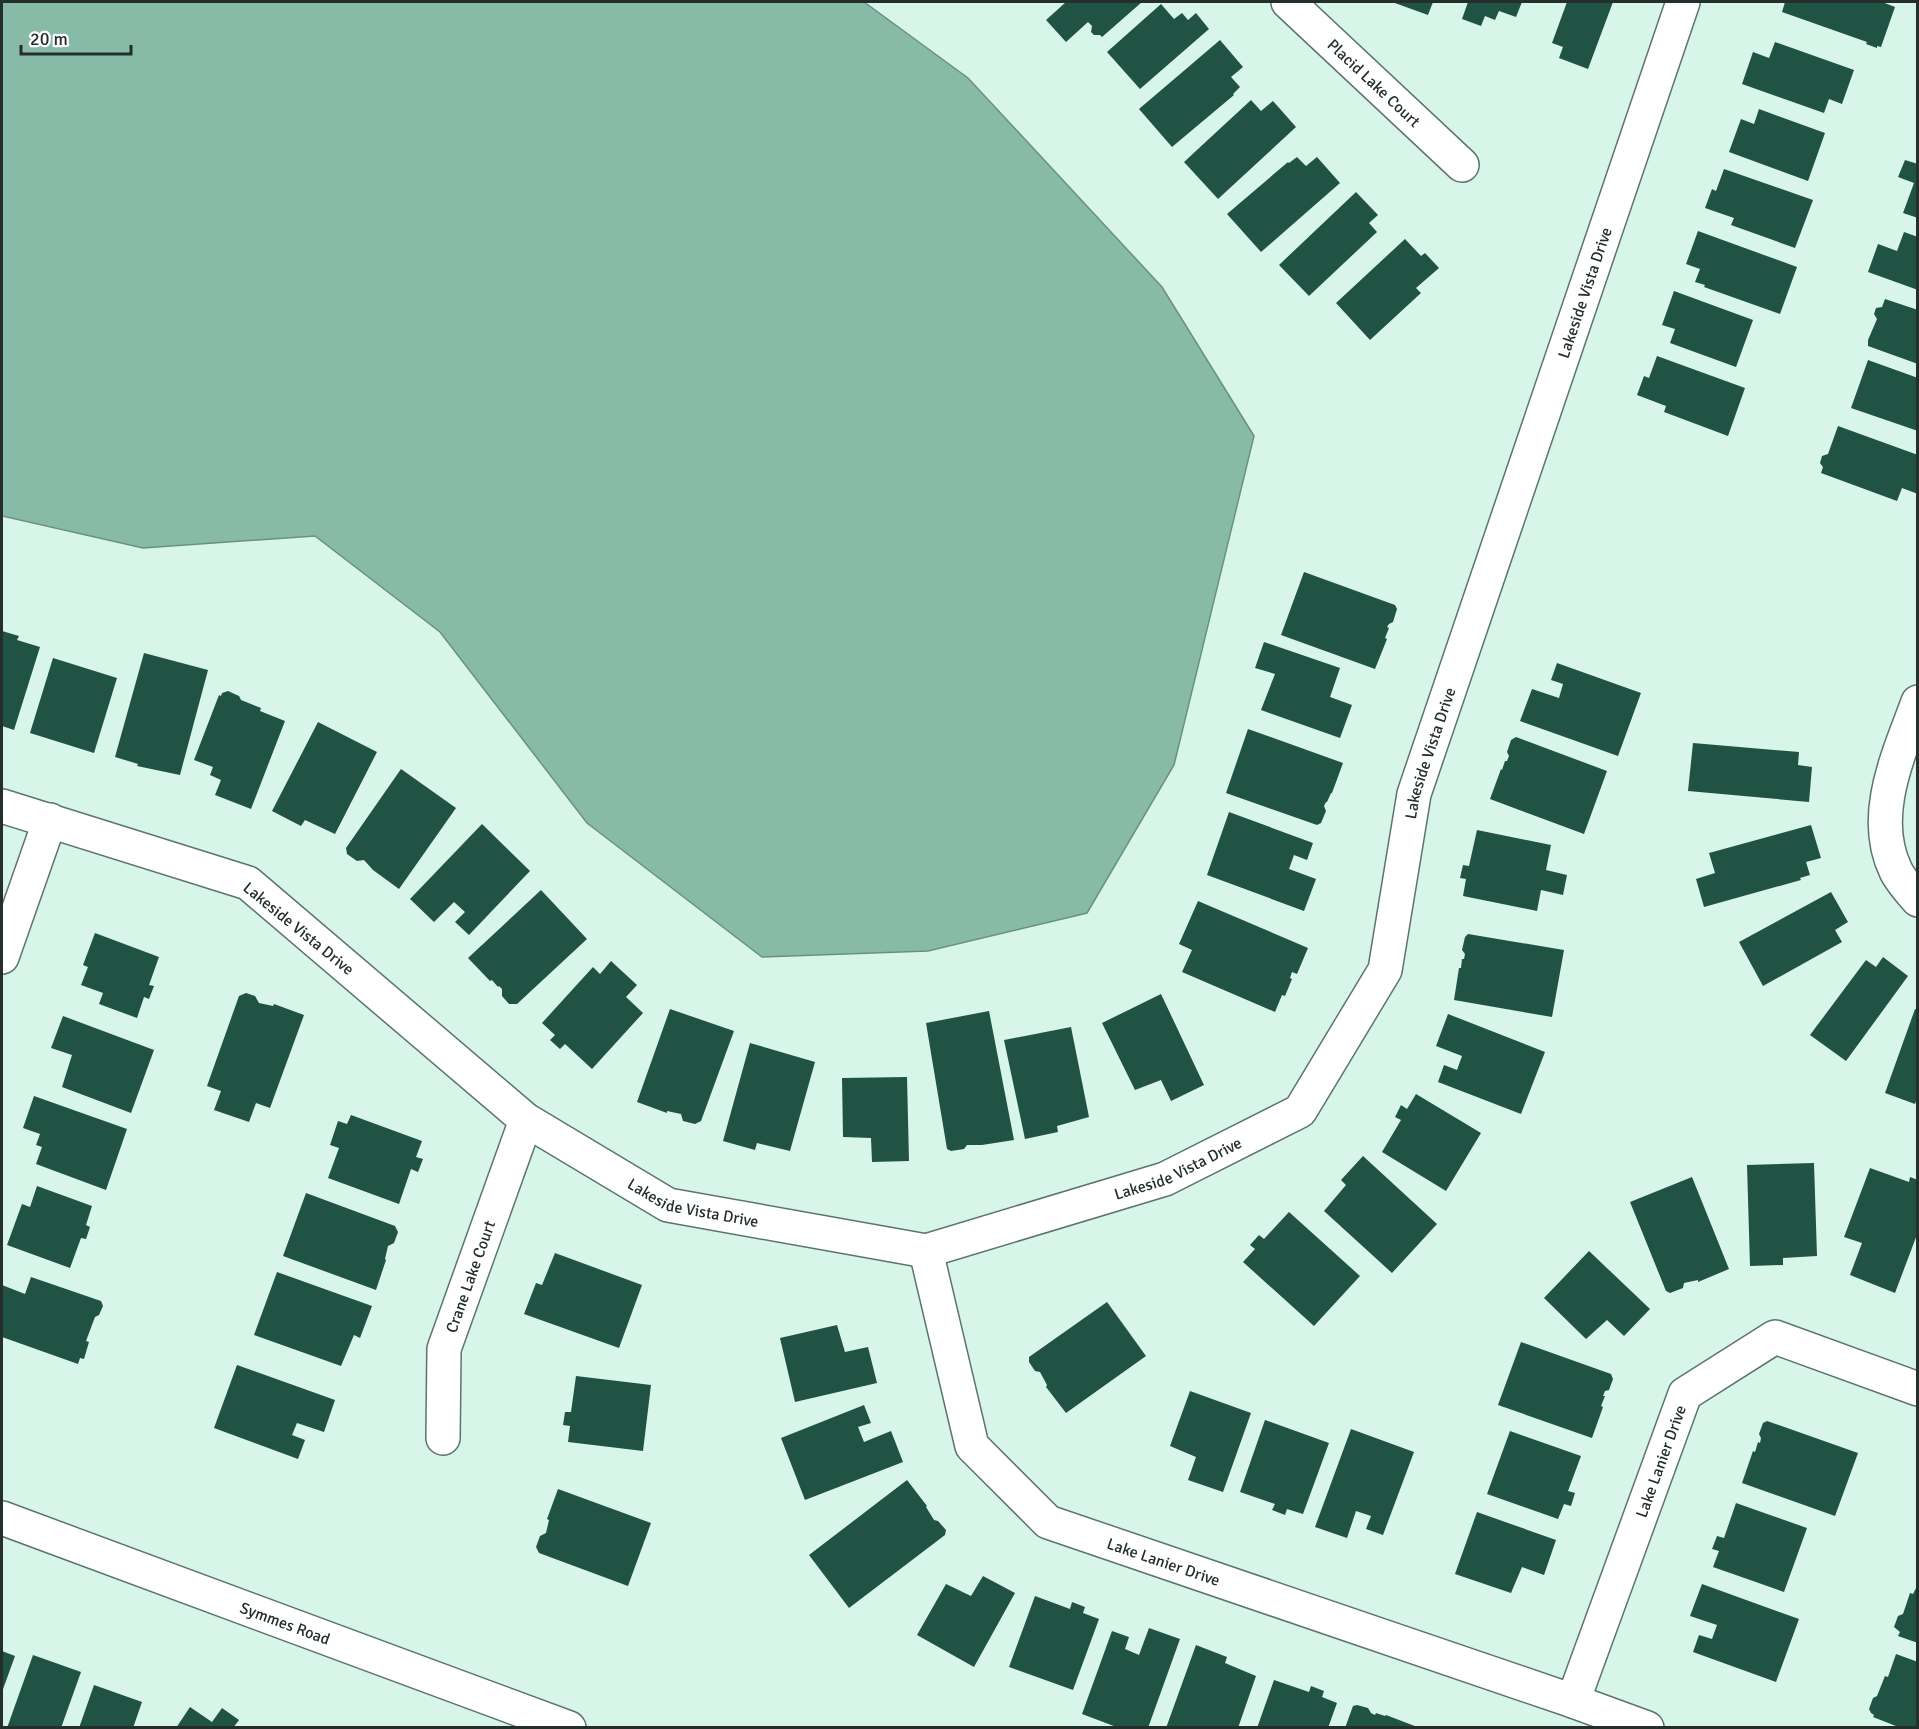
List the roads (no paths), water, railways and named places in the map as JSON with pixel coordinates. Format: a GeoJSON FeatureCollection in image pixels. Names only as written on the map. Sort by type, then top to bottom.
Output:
{"type":"FeatureCollection","features":[{"type":"Feature","properties":{"kind":"street","name":"Placid Lake Court"},"geometry":{"type":"LineString","coordinates":[[1288,2],[1462,165]]}},
{"type":"Feature","properties":{"kind":"street","name":"Lakeside Vista Drive"},"geometry":{"type":"LineString","coordinates":[[2,806],[248,883],[526,1120],[668,1205],[926,1251],[1165,1179],[1300,1111],[1385,970],[1414,794],[1683,2]]}},
{"type":"Feature","properties":{"kind":"street"},"geometry":{"type":"LineString","coordinates":[[1917,702],[1897,759],[1886,801],[1885,842],[1896,872],[1917,900]]}},
{"type":"Feature","properties":{"kind":"street"},"geometry":{"type":"LineString","coordinates":[[2,957],[50,820]]}},
{"type":"Feature","properties":{"kind":"street","name":"Crane Lake Court"},"geometry":{"type":"LineString","coordinates":[[443,1438],[444,1349],[526,1120]]}},
{"type":"Feature","properties":{"kind":"street","name":"Lake Lanier Drive"},"geometry":{"type":"LineString","coordinates":[[926,1251],[972,1446],[1048,1522],[1647,1728]]}},
{"type":"Feature","properties":{"kind":"street","name":"Lake Lanier Drive"},"geometry":{"type":"LineString","coordinates":[[1573,1701],[1685,1394],[1774,1337],[1917,1389]]}},
{"type":"Feature","properties":{"kind":"street","name":"Symmes Road"},"geometry":{"type":"LineString","coordinates":[[2,1518],[569,1728]]}}]}
